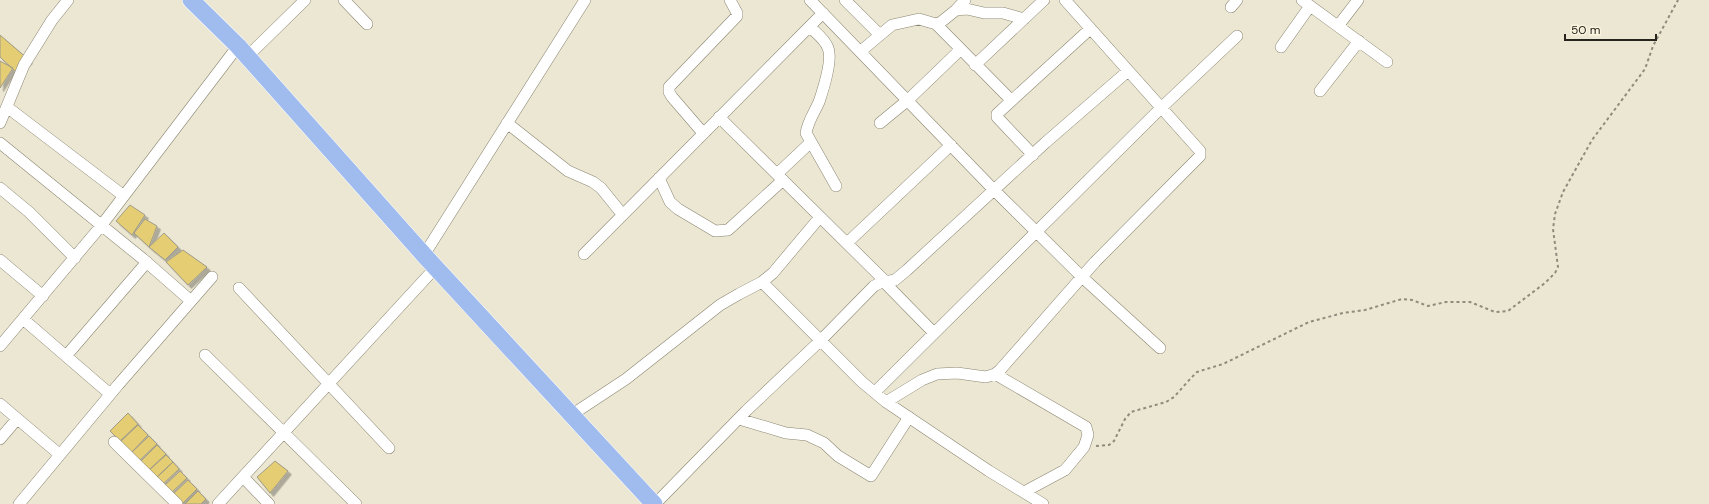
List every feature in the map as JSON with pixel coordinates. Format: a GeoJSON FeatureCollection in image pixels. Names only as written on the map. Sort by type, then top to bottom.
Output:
{"type":"FeatureCollection","features":[{"type":"Feature","properties":{"kind":"main road"},"geometry":{"type":"LineString","coordinates":[[191,0],[245,49]]}},
{"type":"Feature","properties":{"kind":"main road"},"geometry":{"type":"LineString","coordinates":[[204,0],[245,49],[429,258],[660,502]]}},
{"type":"Feature","properties":{"kind":"main road"},"geometry":{"type":"LineString","coordinates":[[429,258],[458,285],[579,410],[660,502]]}},
{"type":"Feature","properties":{"kind":"street"},"geometry":{"type":"LineString","coordinates":[[0,123],[24,65],[52,20],[68,0]]}},
{"type":"Feature","properties":{"kind":"street"},"geometry":{"type":"LineString","coordinates":[[2,340],[23,319],[75,258],[245,49],[305,0]]}},
{"type":"Feature","properties":{"kind":"street"},"geometry":{"type":"LineString","coordinates":[[344,0],[367,24]]}},
{"type":"Feature","properties":{"kind":"street"},"geometry":{"type":"LineString","coordinates":[[218,504],[329,384],[429,258],[507,123],[585,0]]}},
{"type":"Feature","properties":{"kind":"street"},"geometry":{"type":"LineString","coordinates":[[703,133],[672,97],[669,92],[669,87],[737,16],[737,13],[730,0]]}},
{"type":"Feature","properties":{"kind":"street"},"geometry":{"type":"LineString","coordinates":[[845,0],[880,35]]}},
{"type":"Feature","properties":{"kind":"street"},"geometry":{"type":"LineString","coordinates":[[936,24],[941,22],[956,10],[965,0]]}},
{"type":"Feature","properties":{"kind":"street"},"geometry":{"type":"LineString","coordinates":[[975,65],[1044,0]]}},
{"type":"Feature","properties":{"kind":"street"},"geometry":{"type":"LineString","coordinates":[[886,402],[922,380],[937,374],[957,373],[986,377],[995,374],[1082,277],[1200,156],[1200,151],[1065,0]]}},
{"type":"Feature","properties":{"kind":"street"},"geometry":{"type":"LineString","coordinates":[[1338,26],[1358,0]]}},
{"type":"Feature","properties":{"kind":"street"},"geometry":{"type":"LineString","coordinates":[[1281,47],[1306,3],[1387,62]]}},
{"type":"Feature","properties":{"kind":"street"},"geometry":{"type":"LineString","coordinates":[[584,254],[622,214],[810,27],[819,5],[994,190],[1082,277],[1160,348]]}},
{"type":"Feature","properties":{"kind":"street"},"geometry":{"type":"LineString","coordinates":[[956,10],[968,9],[984,13],[1003,14],[1024,19]]}},
{"type":"Feature","properties":{"kind":"street"},"geometry":{"type":"LineString","coordinates":[[861,51],[892,25],[919,18],[936,24],[1010,100]]}},
{"type":"Feature","properties":{"kind":"street"},"geometry":{"type":"LineString","coordinates":[[810,27],[824,41],[829,49],[829,63],[818,103],[808,123],[806,133],[836,186]]}},
{"type":"Feature","properties":{"kind":"street"},"geometry":{"type":"LineString","coordinates":[[1033,155],[997,118],[998,112],[1090,29]]}},
{"type":"Feature","properties":{"kind":"street"},"geometry":{"type":"LineString","coordinates":[[875,392],[1161,108],[1237,36]]}},
{"type":"Feature","properties":{"kind":"street"},"geometry":{"type":"LineString","coordinates":[[1320,91],[1359,41]]}},
{"type":"Feature","properties":{"kind":"street"},"geometry":{"type":"LineString","coordinates":[[880,123],[908,100],[960,50]]}},
{"type":"Feature","properties":{"kind":"street"},"geometry":{"type":"LineString","coordinates":[[660,502],[739,419],[821,340],[874,286],[895,280],[908,270],[994,190],[1128,71]]}},
{"type":"Feature","properties":{"kind":"street"},"geometry":{"type":"LineString","coordinates":[[7,107],[124,196]]}},
{"type":"Feature","properties":{"kind":"street"},"geometry":{"type":"LineString","coordinates":[[719,117],[885,282],[934,333]]}},
{"type":"Feature","properties":{"kind":"street"},"geometry":{"type":"LineString","coordinates":[[507,123],[568,171],[593,182],[601,188],[622,214]]}},
{"type":"Feature","properties":{"kind":"street"},"geometry":{"type":"LineString","coordinates":[[659,178],[670,202],[678,210],[715,231],[722,232],[728,230],[780,177],[811,142]]}},
{"type":"Feature","properties":{"kind":"street"},"geometry":{"type":"LineString","coordinates":[[0,143],[147,262],[191,301]]}},
{"type":"Feature","properties":{"kind":"street"},"geometry":{"type":"LineString","coordinates":[[846,243],[951,145]]}},
{"type":"Feature","properties":{"kind":"street"},"geometry":{"type":"LineString","coordinates":[[0,188],[30,212],[75,258]]}},
{"type":"Feature","properties":{"kind":"street"},"geometry":{"type":"LineString","coordinates":[[579,410],[626,378],[720,305],[762,282],[773,273],[820,217]]}},
{"type":"Feature","properties":{"kind":"street"},"geometry":{"type":"LineString","coordinates":[[0,260],[43,296]]}},
{"type":"Feature","properties":{"kind":"street"},"geometry":{"type":"LineString","coordinates":[[66,356],[147,262]]}},
{"type":"Feature","properties":{"kind":"street"},"geometry":{"type":"LineString","coordinates":[[18,504],[110,394],[212,277]]}},
{"type":"Feature","properties":{"kind":"street"},"geometry":{"type":"LineString","coordinates":[[762,282],[862,382],[886,402],[1043,504]]}},
{"type":"Feature","properties":{"kind":"street"},"geometry":{"type":"LineString","coordinates":[[239,288],[389,448]]}},
{"type":"Feature","properties":{"kind":"street"},"geometry":{"type":"LineString","coordinates":[[23,319],[110,394]]}},
{"type":"Feature","properties":{"kind":"street"},"geometry":{"type":"LineString","coordinates":[[205,355],[283,434],[356,504]]}},
{"type":"Feature","properties":{"kind":"street"},"geometry":{"type":"LineString","coordinates":[[995,374],[1086,427],[1088,435],[1084,447],[1065,470],[1024,492]]}},
{"type":"Feature","properties":{"kind":"street"},"geometry":{"type":"LineString","coordinates":[[0,404],[59,454]]}},
{"type":"Feature","properties":{"kind":"street"},"geometry":{"type":"LineString","coordinates":[[739,419],[786,433],[807,435],[824,443],[838,456],[871,476],[909,417]]}},
{"type":"Feature","properties":{"kind":"street"},"geometry":{"type":"LineString","coordinates":[[0,439],[18,419]]}},
{"type":"Feature","properties":{"kind":"street"},"geometry":{"type":"LineString","coordinates":[[114,442],[177,504]]}},
{"type":"Feature","properties":{"kind":"street"},"geometry":{"type":"LineString","coordinates":[[243,477],[269,504]]}},
{"type":"Feature","properties":{"kind":"path"},"geometry":{"type":"LineString","coordinates":[[1084,447],[1109,445],[1114,441],[1131,412],[1166,402],[1174,397],[1197,372],[1223,364],[1309,322],[1343,312],[1365,310],[1402,300],[1412,300],[1428,306],[1446,302],[1470,302],[1495,312],[1501,313],[1508,311],[1545,283],[1555,273],[1558,267],[1553,229],[1555,214],[1563,192],[1592,140],[1645,69],[1653,46],[1678,0]]}},
{"type":"Feature","properties":{"kind":"building"},"geometry":{"type":"Polygon","coordinates":[[[0,35],[29,60],[16,72],[0,57],[0,35]]]}},
{"type":"Feature","properties":{"kind":"building"},"geometry":{"type":"Polygon","coordinates":[[[0,61],[13,68],[0,88],[0,61]]]}},
{"type":"Feature","properties":{"kind":"building"},"geometry":{"type":"Polygon","coordinates":[[[130,205],[145,215],[132,235],[116,221],[130,205]]]}},
{"type":"Feature","properties":{"kind":"building"},"geometry":{"type":"Polygon","coordinates":[[[145,219],[157,226],[149,247],[134,233],[145,219]]]}},
{"type":"Feature","properties":{"kind":"building"},"geometry":{"type":"Polygon","coordinates":[[[164,233],[178,247],[165,260],[149,247],[164,233]]]}},
{"type":"Feature","properties":{"kind":"building"},"geometry":{"type":"Polygon","coordinates":[[[183,250],[207,267],[188,285],[166,262],[183,250]]]}},
{"type":"Feature","properties":{"kind":"building"},"geometry":{"type":"Polygon","coordinates":[[[128,413],[138,424],[120,441],[110,431],[128,413]]]}},
{"type":"Feature","properties":{"kind":"building"},"geometry":{"type":"Polygon","coordinates":[[[138,425],[148,435],[131,453],[120,442],[138,425]]]}},
{"type":"Feature","properties":{"kind":"building"},"geometry":{"type":"Polygon","coordinates":[[[149,436],[157,444],[139,461],[131,453],[149,436]]]}},
{"type":"Feature","properties":{"kind":"building"},"geometry":{"type":"Polygon","coordinates":[[[157,445],[166,454],[148,471],[140,462],[157,445]]]}},
{"type":"Feature","properties":{"kind":"building"},"geometry":{"type":"Polygon","coordinates":[[[166,455],[173,462],[156,478],[148,471],[166,455]]]}},
{"type":"Feature","properties":{"kind":"building"},"geometry":{"type":"Polygon","coordinates":[[[275,461],[288,471],[270,493],[257,477],[275,461]]]}},
{"type":"Feature","properties":{"kind":"building"},"geometry":{"type":"Polygon","coordinates":[[[173,462],[179,469],[162,485],[156,478],[173,462]]]}},
{"type":"Feature","properties":{"kind":"building"},"geometry":{"type":"Polygon","coordinates":[[[180,471],[187,478],[171,493],[164,486],[180,471]]]}},
{"type":"Feature","properties":{"kind":"building"},"geometry":{"type":"Polygon","coordinates":[[[188,480],[197,489],[182,504],[172,495],[188,480]]]}},
{"type":"Feature","properties":{"kind":"building"},"geometry":{"type":"Polygon","coordinates":[[[198,491],[206,499],[201,504],[185,504],[198,491]]]}}]}
